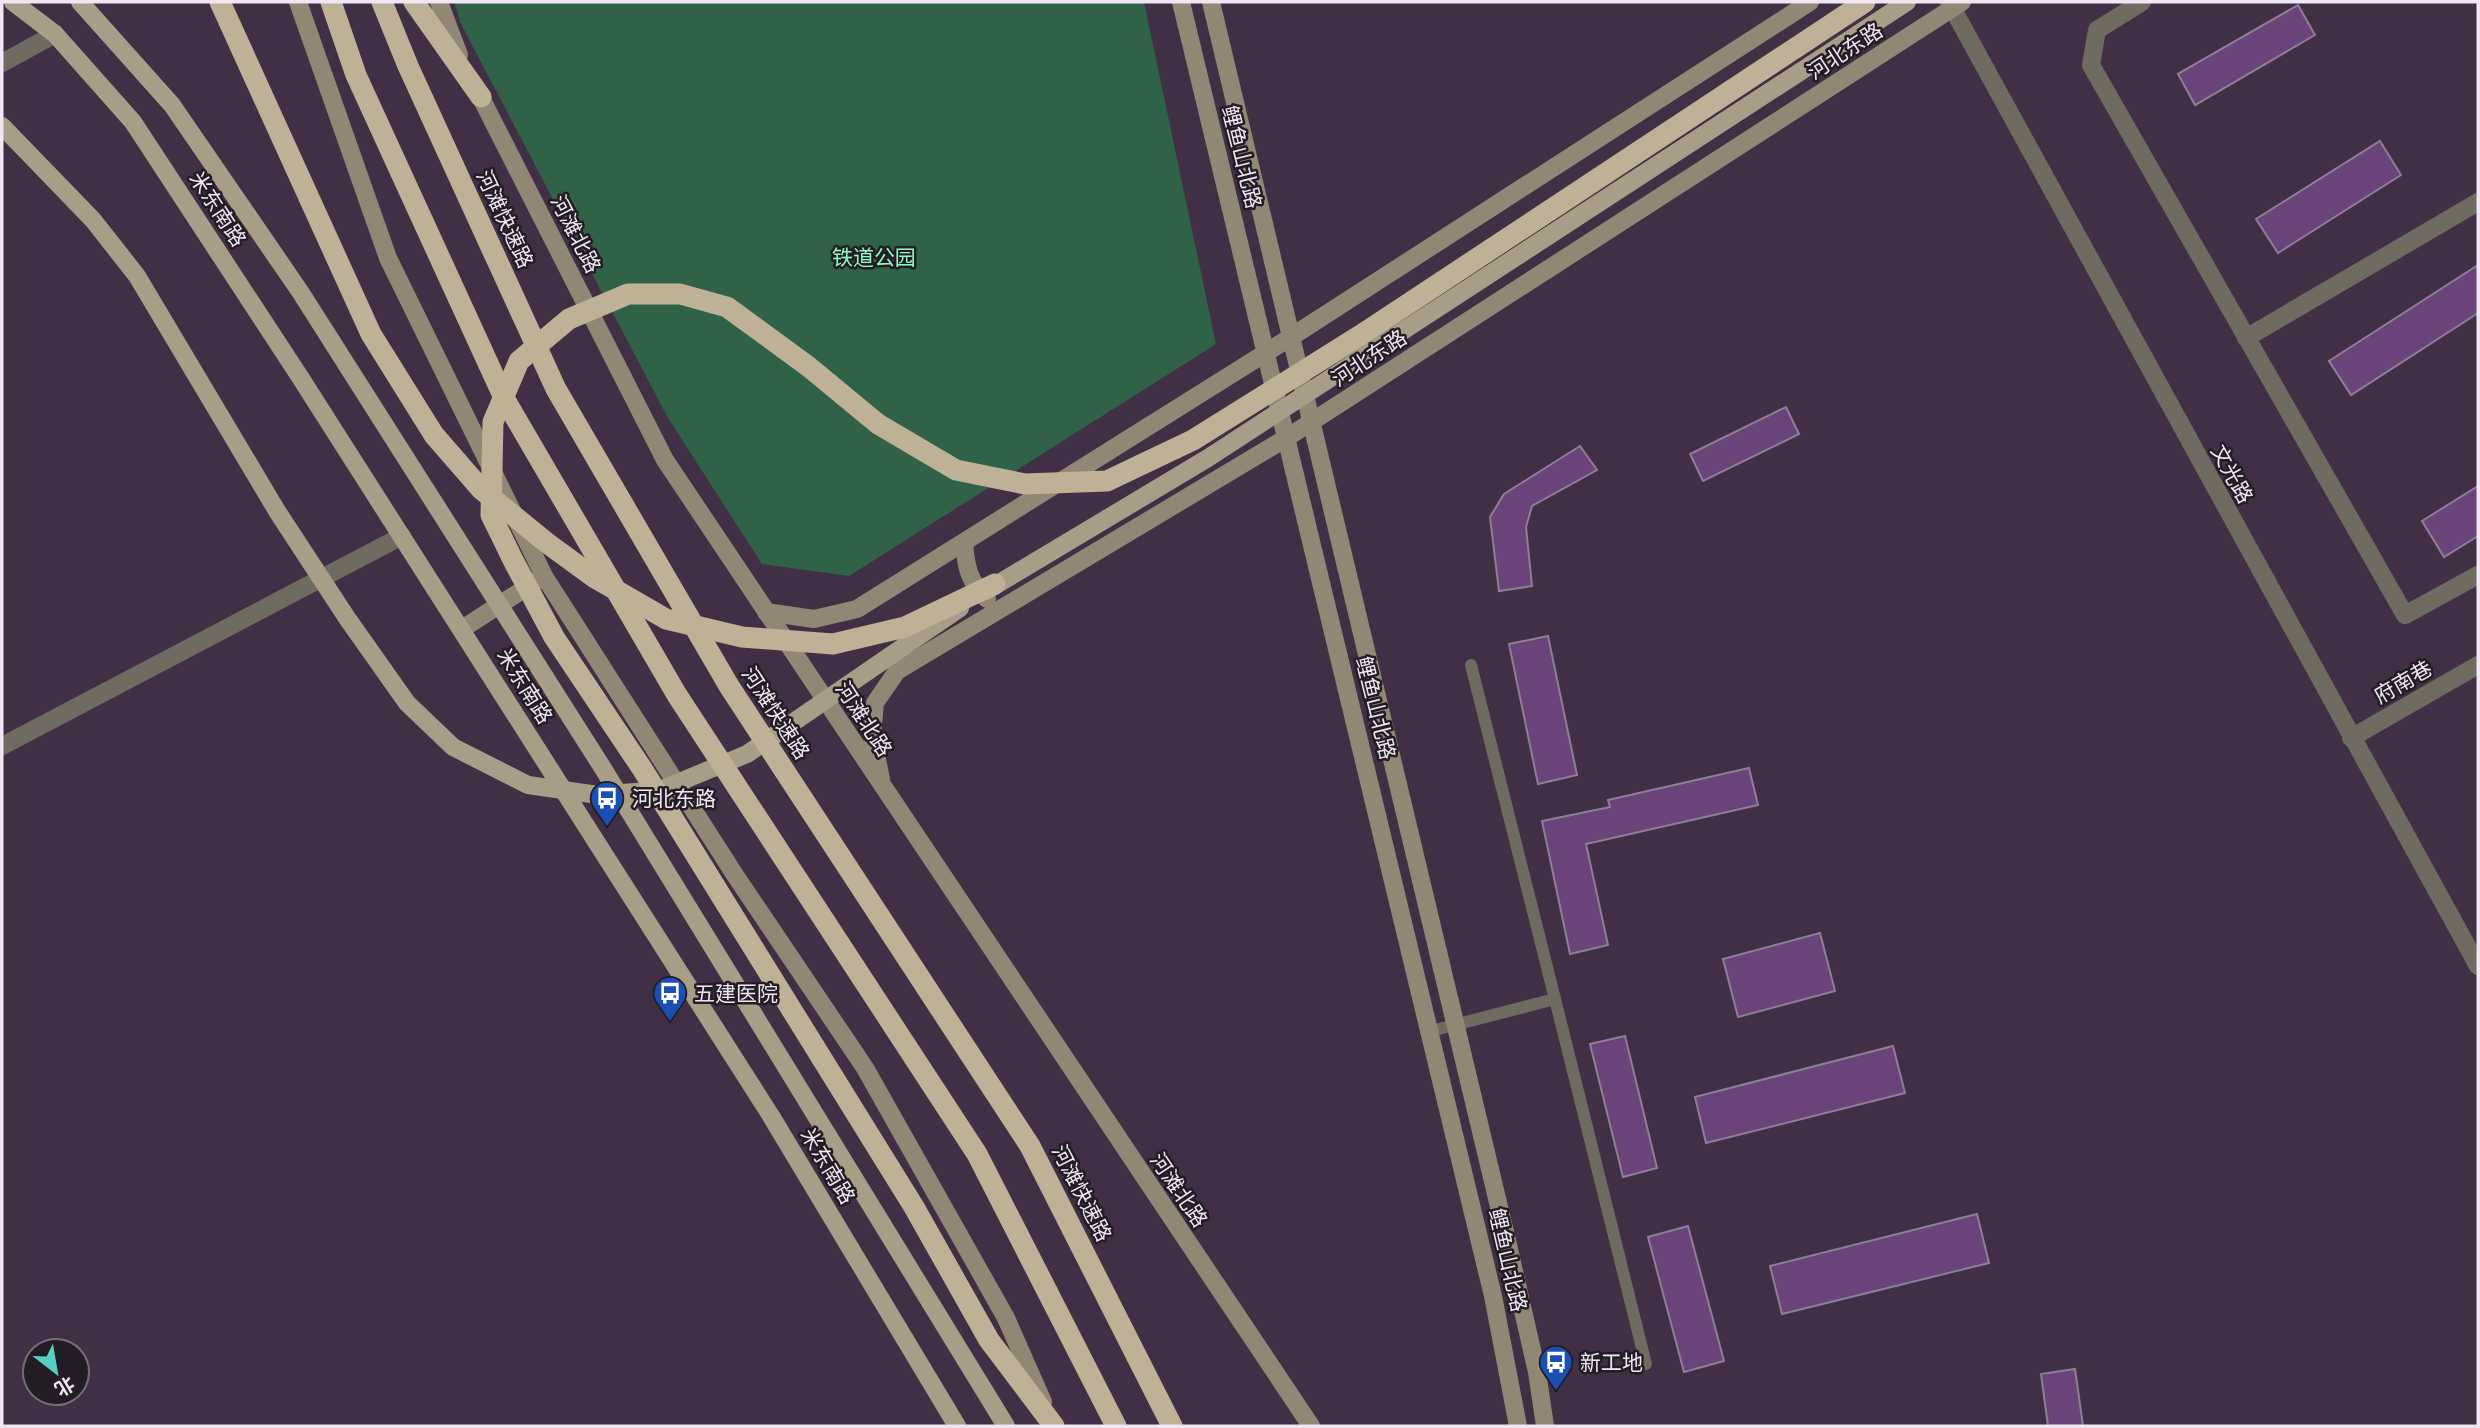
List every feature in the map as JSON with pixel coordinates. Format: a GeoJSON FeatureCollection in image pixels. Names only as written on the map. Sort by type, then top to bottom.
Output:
{"type":"FeatureCollection","features":[{"type":"Feature","properties":{"kind":"highway"},"geometry":{"type":"LineString","coordinates":[[220,2],[371,334],[434,435],[481,489],[547,543],[595,578],[666,619],[742,637],[833,644],[905,627],[995,584]]}},
{"type":"Feature","properties":{"kind":"highway"},"geometry":{"type":"LineString","coordinates":[[331,2],[356,75],[504,398],[677,695],[977,1154],[1116,1426]]}},
{"type":"Feature","properties":{"kind":"highway","name":"河滩快速路"},"geometry":{"type":"LineString","coordinates":[[383,2],[408,66],[556,389],[729,686],[1030,1146],[1172,1426]]}},
{"type":"Feature","properties":{"kind":"highway"},"geometry":{"type":"LineString","coordinates":[[414,2],[481,97]]}},
{"type":"Feature","properties":{"kind":"highway"},"geometry":{"type":"LineString","coordinates":[[1052,1422],[989,1340],[914,1208],[643,770],[554,637],[491,515],[493,422],[519,361],[569,319],[628,294],[680,294],[727,307],[809,367],[878,424],[956,470],[1025,484],[1107,481],[1193,440],[1362,335],[1865,2]]}},
{"type":"Feature","properties":{"kind":"main road","name":"米东南路"},"geometry":{"type":"LineString","coordinates":[[13,2],[55,34],[133,122],[462,629],[771,1116],[957,1426]]}},
{"type":"Feature","properties":{"kind":"main road","name":"米东南路"},"geometry":{"type":"LineString","coordinates":[[80,2],[179,116],[301,293],[499,604],[1006,1426]]}},
{"type":"Feature","properties":{"kind":"main road"},"geometry":{"type":"LineString","coordinates":[[298,2],[388,258],[544,576],[733,872],[865,1068],[1006,1318],[1052,1422]]}},
{"type":"Feature","properties":{"kind":"main road","name":"河滩北路"},"geometry":{"type":"LineString","coordinates":[[439,2],[452,40],[665,460],[1311,1426]]}},
{"type":"Feature","properties":{"kind":"main road","name":"鲤鱼山北路"},"geometry":{"type":"LineString","coordinates":[[1181,2],[1431,1031],[1493,1296],[1518,1426]]}},
{"type":"Feature","properties":{"kind":"main road","name":"鲤鱼山北路"},"geometry":{"type":"LineString","coordinates":[[1211,2],[1524,1313],[1545,1426]]}},
{"type":"Feature","properties":{"kind":"main road"},"geometry":{"type":"LineString","coordinates":[[766,612],[814,619],[857,609],[1266,353],[1810,2]]}},
{"type":"Feature","properties":{"kind":"main road"},"geometry":{"type":"LineString","coordinates":[[2,126],[93,220],[137,276],[276,511],[407,703],[453,747],[528,785],[598,795],[660,790],[747,754],[995,584],[1208,458],[1907,2]]}},
{"type":"Feature","properties":{"kind":"main road","name":"河北东路"},"geometry":{"type":"LineString","coordinates":[[883,789],[872,735],[875,703],[897,671],[1311,423],[1954,4]]}},
{"type":"Feature","properties":{"kind":"main road"},"geometry":{"type":"LineString","coordinates":[[964,543],[966,570],[976,589],[1002,608]]}},
{"type":"Feature","properties":{"kind":"main road"},"geometry":{"type":"LineString","coordinates":[[462,629],[544,576]]}},
{"type":"Feature","properties":{"kind":"street"},"geometry":{"type":"LineString","coordinates":[[2142,2],[2097,30],[2091,65],[2405,615],[2478,575]]}},
{"type":"Feature","properties":{"kind":"street","name":"文光路"},"geometry":{"type":"LineString","coordinates":[[1954,4],[2351,738],[2478,966]]}},
{"type":"Feature","properties":{"kind":"street"},"geometry":{"type":"LineString","coordinates":[[2,63],[55,34]]}},
{"type":"Feature","properties":{"kind":"street"},"geometry":{"type":"LineString","coordinates":[[2246,338],[2478,202]]}},
{"type":"Feature","properties":{"kind":"street"},"geometry":{"type":"LineString","coordinates":[[2,746],[402,536]]}},
{"type":"Feature","properties":{"kind":"street","name":"府南巷"},"geometry":{"type":"LineString","coordinates":[[2351,738],[2478,666]]}},
{"type":"Feature","properties":{"kind":"lane"},"geometry":{"type":"LineString","coordinates":[[1471,665],[1646,1364]]}},
{"type":"Feature","properties":{"kind":"lane"},"geometry":{"type":"LineString","coordinates":[[1431,1031],[1555,999]]}},
{"type":"Feature","properties":{"kind":"green space","name":"铁道公园"},"geometry":{"type":"Polygon","coordinates":[[[454,2],[1144,2],[1216,344],[849,576],[762,564],[668,418],[461,24],[454,2]]]}},
{"type":"Feature","properties":{"kind":"building"},"geometry":{"type":"Polygon","coordinates":[[[2298,5],[2315,35],[2195,105],[2178,74],[2298,5]]]}},
{"type":"Feature","properties":{"kind":"building"},"geometry":{"type":"Polygon","coordinates":[[[2380,141],[2401,175],[2278,253],[2256,219],[2380,141]]]}},
{"type":"Feature","properties":{"kind":"building"},"geometry":{"type":"Polygon","coordinates":[[[2478,265],[2478,313],[2351,395],[2329,361],[2478,265]]]}},
{"type":"Feature","properties":{"kind":"building"},"geometry":{"type":"Polygon","coordinates":[[[1786,407],[1799,434],[1703,481],[1690,454],[1786,407]]]}},
{"type":"Feature","properties":{"kind":"building"},"geometry":{"type":"Polygon","coordinates":[[[1580,446],[1597,470],[1532,506],[1526,527],[1532,586],[1499,591],[1490,517],[1504,494],[1580,446]]]}},
{"type":"Feature","properties":{"kind":"building"},"geometry":{"type":"Polygon","coordinates":[[[2478,486],[2478,536],[2444,557],[2422,521],[2478,486]]]}},
{"type":"Feature","properties":{"kind":"building"},"geometry":{"type":"Polygon","coordinates":[[[1548,636],[1577,775],[1538,784],[1509,644],[1548,636]]]}},
{"type":"Feature","properties":{"kind":"building"},"geometry":{"type":"Polygon","coordinates":[[[1749,768],[1758,805],[1586,844],[1608,945],[1570,954],[1542,821],[1610,807],[1608,800],[1749,768]]]}},
{"type":"Feature","properties":{"kind":"building"},"geometry":{"type":"Polygon","coordinates":[[[1820,933],[1835,991],[1738,1017],[1723,959],[1820,933]]]}},
{"type":"Feature","properties":{"kind":"building"},"geometry":{"type":"Polygon","coordinates":[[[1625,1036],[1657,1168],[1623,1177],[1590,1044],[1625,1036]]]}},
{"type":"Feature","properties":{"kind":"building"},"geometry":{"type":"Polygon","coordinates":[[[1893,1046],[1905,1093],[1706,1143],[1695,1097],[1893,1046]]]}},
{"type":"Feature","properties":{"kind":"building"},"geometry":{"type":"Polygon","coordinates":[[[1977,1214],[1989,1263],[1782,1314],[1770,1266],[1977,1214]]]}},
{"type":"Feature","properties":{"kind":"building"},"geometry":{"type":"Polygon","coordinates":[[[1688,1226],[1724,1361],[1684,1372],[1648,1237],[1688,1226]]]}},
{"type":"Feature","properties":{"kind":"building"},"geometry":{"type":"Polygon","coordinates":[[[2075,1369],[2083,1426],[2048,1426],[2041,1374],[2075,1369]]]}},
{"type":"Feature","properties":{"kind":"place","name":"河北东路"},"geometry":{"type":"Point","coordinates":[607,828]}},
{"type":"Feature","properties":{"kind":"place","name":"五建医院"},"geometry":{"type":"Point","coordinates":[670,1023]}},
{"type":"Feature","properties":{"kind":"place","name":"新工地"},"geometry":{"type":"Point","coordinates":[1556,1392]}}]}
